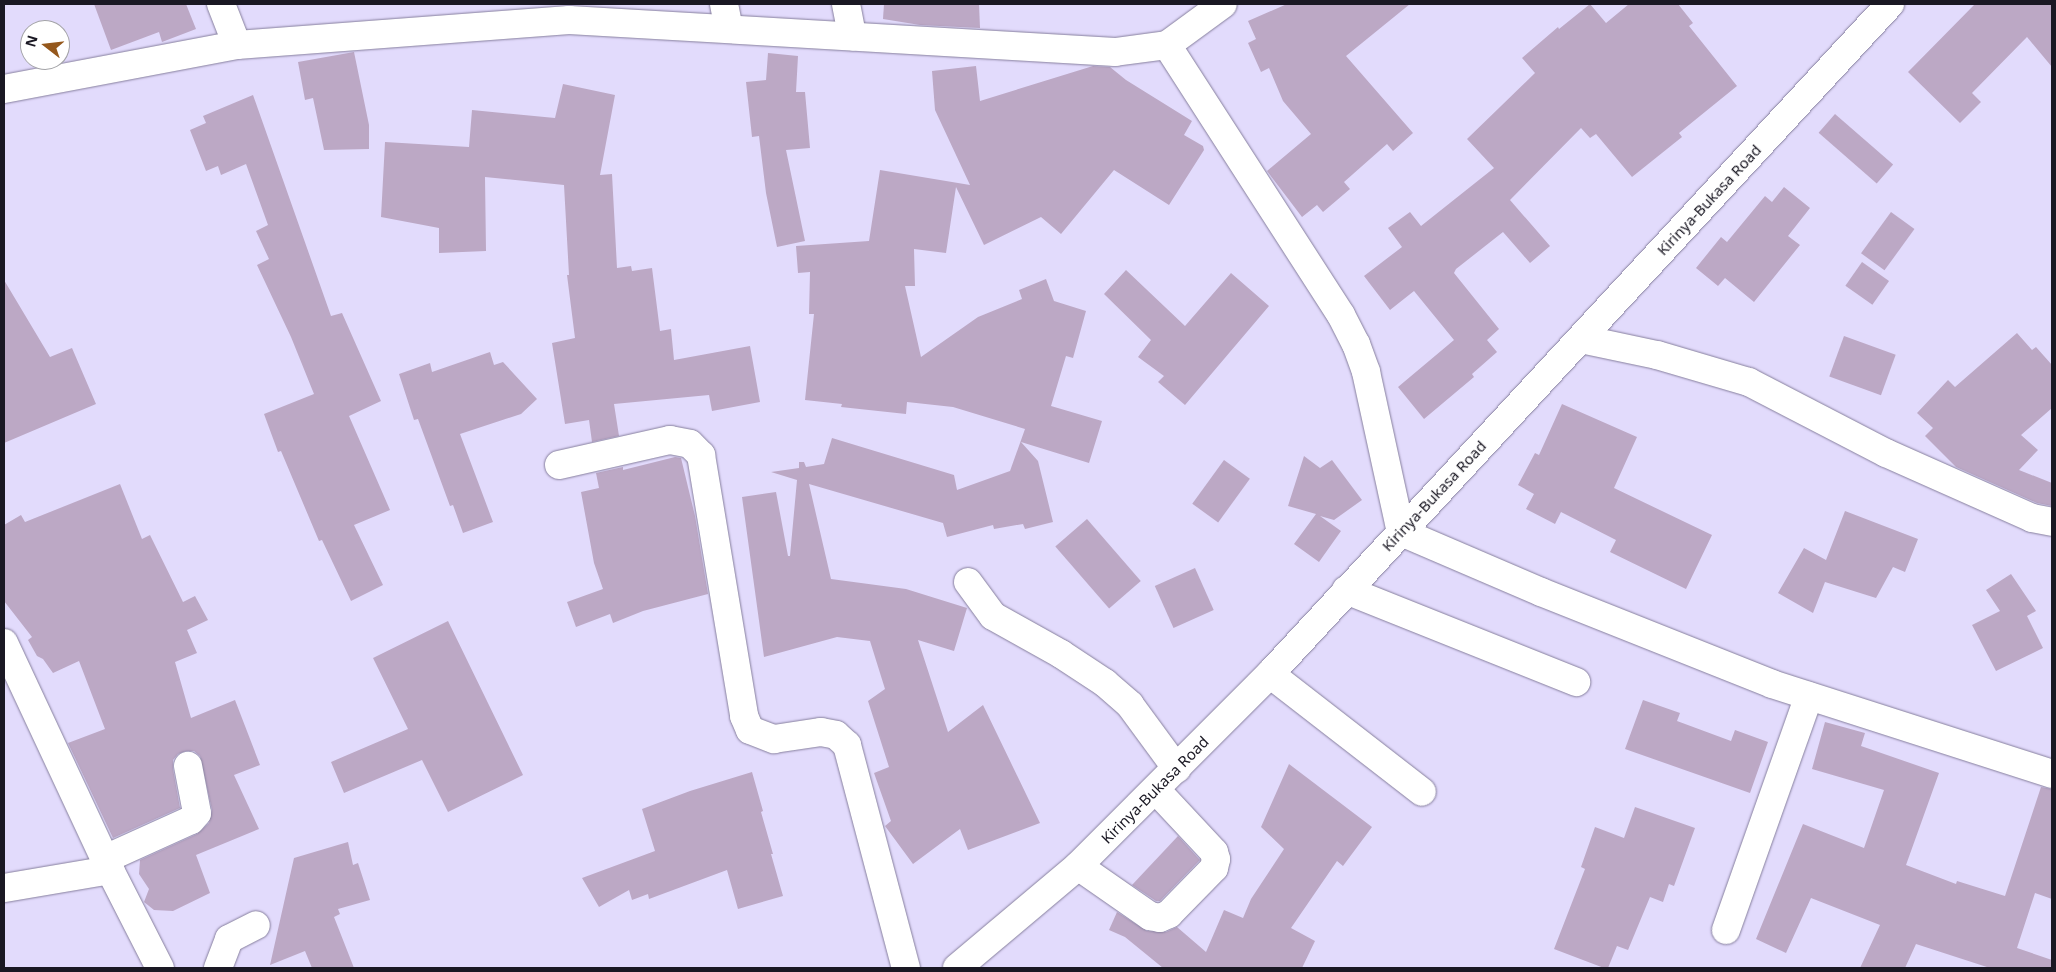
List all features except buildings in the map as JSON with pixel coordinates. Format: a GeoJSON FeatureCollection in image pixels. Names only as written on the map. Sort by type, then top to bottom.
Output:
{"type":"FeatureCollection","features":[{"type":"Feature","properties":{"kind":"street"},"geometry":{"type":"LineString","coordinates":[[221,4],[237,45]]}},
{"type":"Feature","properties":{"kind":"street"},"geometry":{"type":"LineString","coordinates":[[846,4],[852,36]]}},
{"type":"Feature","properties":{"kind":"street"},"geometry":{"type":"LineString","coordinates":[[4,90],[237,45],[567,12],[726,16],[852,36],[1115,52],[1166,45],[1224,4]]}},
{"type":"Feature","properties":{"kind":"street","name":"Kirinya-Bukasa Road"},"geometry":{"type":"LineString","coordinates":[[957,968],[1078,866],[1270,674],[1890,4]]}},
{"type":"Feature","properties":{"kind":"street"},"geometry":{"type":"LineString","coordinates":[[1166,45],[1341,315],[1356,344],[1366,372],[1401,532],[1541,592],[1772,684],[2052,774]]}},
{"type":"Feature","properties":{"kind":"street"},"geometry":{"type":"LineString","coordinates":[[1581,339],[1656,356],[1749,382],[1886,453],[2032,518],[2052,522]]}},
{"type":"Feature","properties":{"kind":"street"},"geometry":{"type":"LineString","coordinates":[[559,465],[670,440],[690,444],[701,455],[744,716],[750,730],[774,739],[821,732],[836,735],[847,745],[906,968]]}},
{"type":"Feature","properties":{"kind":"street"},"geometry":{"type":"LineString","coordinates":[[968,582],[993,616],[1090,673],[1130,705],[1177,769]]}},
{"type":"Feature","properties":{"kind":"street"},"geometry":{"type":"LineString","coordinates":[[1346,590],[1576,682]]}},
{"type":"Feature","properties":{"kind":"street"},"geometry":{"type":"LineString","coordinates":[[4,643],[107,865],[160,968]]}},
{"type":"Feature","properties":{"kind":"street"},"geometry":{"type":"LineString","coordinates":[[1270,674],[1422,792]]}},
{"type":"Feature","properties":{"kind":"street"},"geometry":{"type":"LineString","coordinates":[[1726,930],[1809,696]]}},
{"type":"Feature","properties":{"kind":"street"},"geometry":{"type":"LineString","coordinates":[[4,888],[107,865],[190,820],[197,813],[188,766]]}},
{"type":"Feature","properties":{"kind":"street"},"geometry":{"type":"LineString","coordinates":[[1078,866],[1150,916],[1160,918],[1169,914],[1214,868],[1216,859],[1214,852],[1156,790]]}},
{"type":"Feature","properties":{"kind":"street"},"geometry":{"type":"LineString","coordinates":[[218,968],[229,939],[256,924]]}}]}
